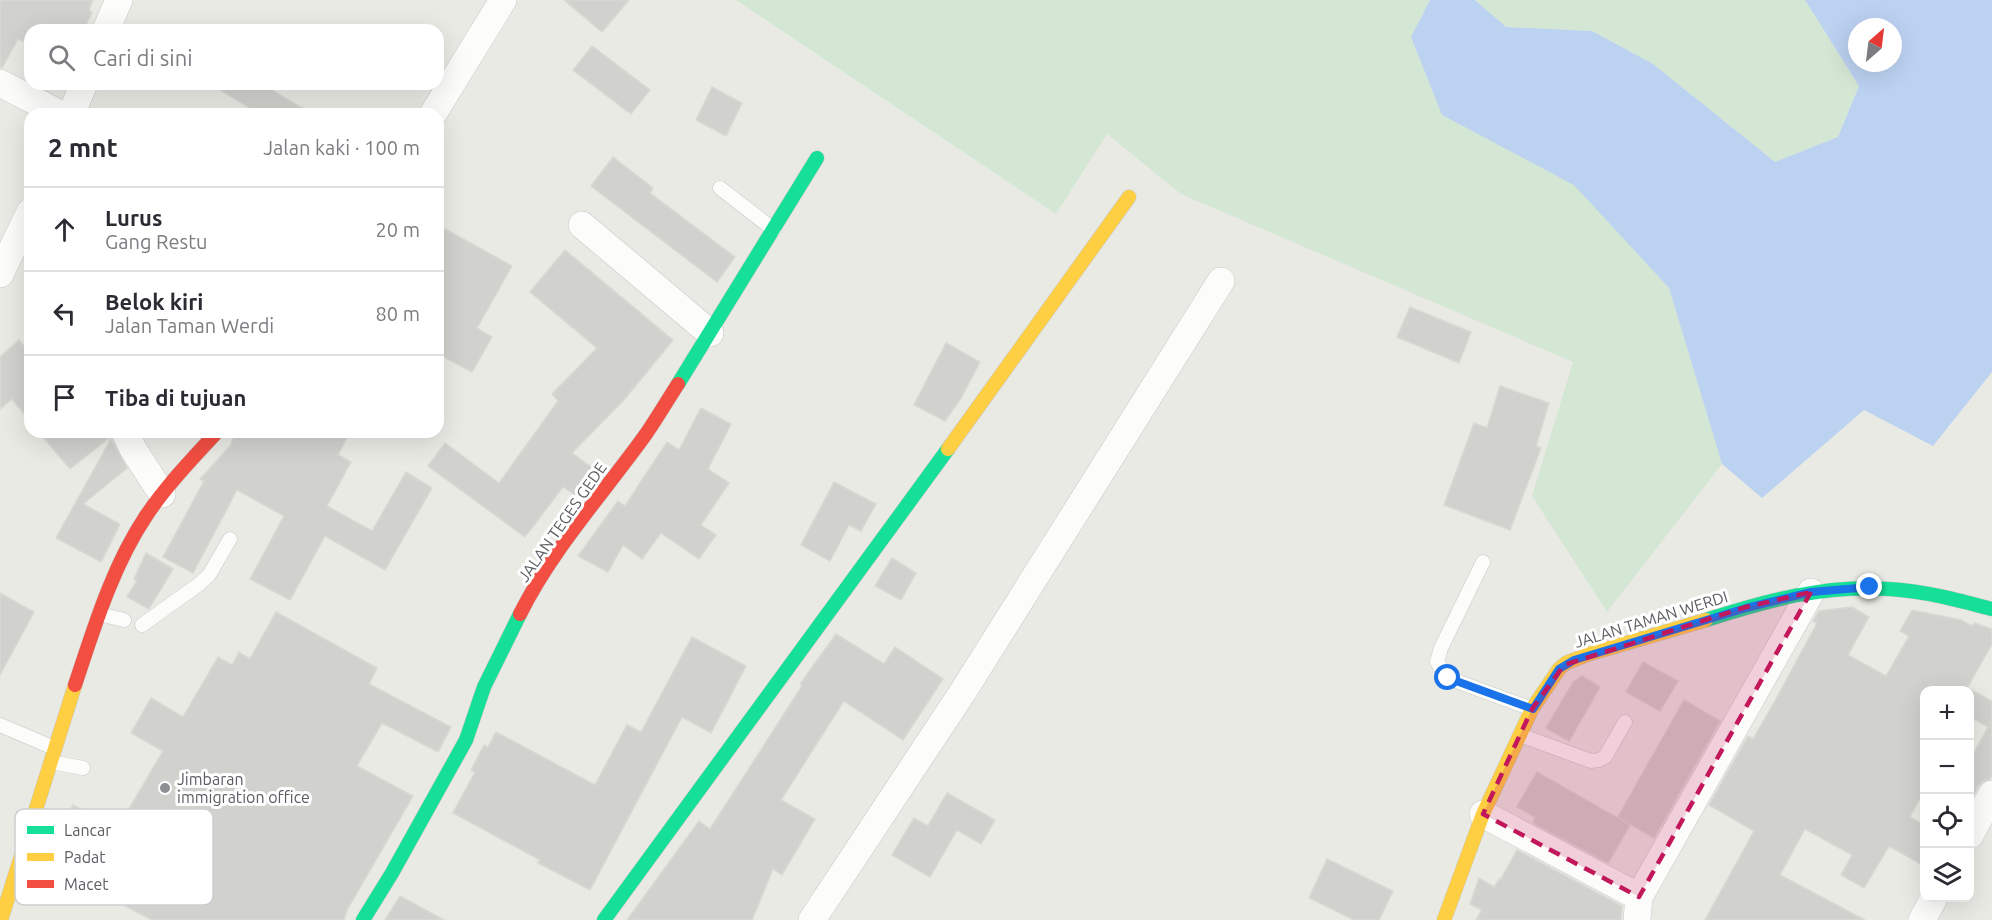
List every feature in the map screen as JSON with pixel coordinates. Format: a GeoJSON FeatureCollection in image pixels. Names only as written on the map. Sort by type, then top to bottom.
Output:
{"type":"FeatureCollection","features":[{"type":"Feature","properties":{"kind":"street"},"geometry":{"type":"LineString","coordinates":[[108,24],[118,0]]}},
{"type":"Feature","properties":{"kind":"street"},"geometry":{"type":"LineString","coordinates":[[437,108],[503,0]]}},
{"type":"Feature","properties":{"kind":"street"},"geometry":{"type":"LineString","coordinates":[[0,82],[49,108]]}},
{"type":"Feature","properties":{"kind":"street"},"geometry":{"type":"LineString","coordinates":[[74,108],[81,90]]}},
{"type":"Feature","properties":{"kind":"street","name":"JALAN TEGES GEDE"},"geometry":{"type":"LineString","coordinates":[[363,920],[393,873],[466,740],[484,687],[531,593],[570,533],[646,433],[817,158]]}},
{"type":"Feature","properties":{"kind":"street"},"geometry":{"type":"LineString","coordinates":[[604,920],[1129,197]]}},
{"type":"Feature","properties":{"kind":"street"},"geometry":{"type":"LineString","coordinates":[[0,274],[24,224]]}},
{"type":"Feature","properties":{"kind":"street"},"geometry":{"type":"LineString","coordinates":[[582,225],[710,333]]}},
{"type":"Feature","properties":{"kind":"street"},"geometry":{"type":"LineString","coordinates":[[812,920],[964,690],[1221,281]]}},
{"type":"Feature","properties":{"kind":"street"},"geometry":{"type":"LineString","coordinates":[[128,438],[162,494]]}},
{"type":"Feature","properties":{"kind":"street"},"geometry":{"type":"LineString","coordinates":[[33,809],[99,614],[116,571],[138,529],[162,494],[212,438]]}},
{"type":"Feature","properties":{"kind":"street","name":"JALAN TAMAN WERDI"},"geometry":{"type":"LineString","coordinates":[[1444,920],[1484,814],[1533,709],[1559,669],[1574,660],[1746,608],[1811,592],[1870,587],[1899,589],[1936,594],[1992,609]]}},
{"type":"Feature","properties":{"kind":"street"},"geometry":{"type":"LineString","coordinates":[[1484,814],[1638,909],[1811,592]]}},
{"type":"Feature","properties":{"kind":"street"},"geometry":{"type":"LineString","coordinates":[[1974,828],[1992,794]]}},
{"type":"Feature","properties":{"kind":"street"},"geometry":{"type":"LineString","coordinates":[[1,920],[15,858]]}},
{"type":"Feature","properties":{"kind":"street"},"geometry":{"type":"LineString","coordinates":[[1922,920],[1931,902]]}},
{"type":"Feature","properties":{"kind":"lane"},"geometry":{"type":"LineString","coordinates":[[720,188],[774,230]]}},
{"type":"Feature","properties":{"kind":"lane"},"geometry":{"type":"LineString","coordinates":[[142,625],[209,575],[230,538]]}},
{"type":"Feature","properties":{"kind":"lane"},"geometry":{"type":"LineString","coordinates":[[1483,562],[1441,648],[1437,662],[1448,678],[1533,709]]}},
{"type":"Feature","properties":{"kind":"lane"},"geometry":{"type":"LineString","coordinates":[[99,614],[124,620]]}},
{"type":"Feature","properties":{"kind":"lane"},"geometry":{"type":"LineString","coordinates":[[1520,735],[1591,761],[1605,757],[1625,722]]}},
{"type":"Feature","properties":{"kind":"lane"},"geometry":{"type":"LineString","coordinates":[[0,725],[54,748]]}},
{"type":"Feature","properties":{"kind":"lane"},"geometry":{"type":"LineString","coordinates":[[51,762],[83,768]]}},
{"type":"Feature","properties":{"kind":"highlighted area"},"geometry":{"type":"Polygon","coordinates":[[[1811,592],[1639,897],[1483,814],[1532,709],[1564,665],[1746,607],[1811,592]]]}},
{"type":"Feature","properties":{"kind":"green space"},"geometry":{"type":"Polygon","coordinates":[[[736,0],[1430,0],[1411,37],[1442,115],[1575,185],[1669,288],[1722,464],[1607,612],[1532,496],[1573,362],[1181,194],[1107,134],[1056,214],[736,0]]]}},
{"type":"Feature","properties":{"kind":"green space"},"geometry":{"type":"Polygon","coordinates":[[[1475,0],[1805,0],[1848,68],[1848,72],[1859,86],[1838,137],[1775,162],[1653,64],[1592,31],[1506,27],[1475,0]]]}},
{"type":"Feature","properties":{"kind":"water"},"geometry":{"type":"Polygon","coordinates":[[[1430,0],[1475,0],[1506,27],[1592,31],[1653,64],[1775,162],[1838,137],[1859,86],[1850,72],[1902,72],[1902,18],[1848,18],[1848,68],[1805,0],[1992,0],[1992,372],[1933,446],[1864,410],[1762,498],[1722,464],[1669,288],[1574,185],[1442,115],[1411,37],[1430,0]]]}},
{"type":"Feature","properties":{"kind":"building"},"geometry":{"type":"Polygon","coordinates":[[[0,0],[93,0],[89,10],[92,12],[87,24],[24,24],[24,42],[18,39],[2,68],[0,67],[0,0]]]}},
{"type":"Feature","properties":{"kind":"building"},"geometry":{"type":"Polygon","coordinates":[[[564,0],[629,0],[602,32],[564,0]]]}},
{"type":"Feature","properties":{"kind":"building"},"geometry":{"type":"Polygon","coordinates":[[[592,46],[650,90],[631,114],[573,70],[592,46]]]}},
{"type":"Feature","properties":{"kind":"building"},"geometry":{"type":"Polygon","coordinates":[[[712,87],[742,103],[726,136],[696,120],[712,87]]]}},
{"type":"Feature","properties":{"kind":"building"},"geometry":{"type":"Polygon","coordinates":[[[220,90],[272,90],[302,108],[250,108],[220,90]]]}},
{"type":"Feature","properties":{"kind":"building"},"geometry":{"type":"Polygon","coordinates":[[[613,157],[653,188],[650,193],[735,257],[717,282],[591,186],[613,157]]]}},
{"type":"Feature","properties":{"kind":"building"},"geometry":{"type":"Polygon","coordinates":[[[444,228],[512,266],[477,328],[492,337],[472,372],[444,357],[444,228]]]}},
{"type":"Feature","properties":{"kind":"building"},"geometry":{"type":"Polygon","coordinates":[[[565,250],[673,340],[624,400],[572,453],[594,469],[575,495],[563,487],[525,537],[428,466],[445,443],[499,483],[558,401],[552,394],[597,348],[530,292],[565,250]]]}},
{"type":"Feature","properties":{"kind":"building"},"geometry":{"type":"Polygon","coordinates":[[[1410,307],[1471,332],[1459,363],[1397,337],[1410,307]]]}},
{"type":"Feature","properties":{"kind":"building"},"geometry":{"type":"Polygon","coordinates":[[[19,340],[24,346],[24,414],[12,399],[0,409],[0,357],[19,340]]]}},
{"type":"Feature","properties":{"kind":"building"},"geometry":{"type":"Polygon","coordinates":[[[946,343],[980,362],[961,398],[945,421],[914,405],[946,343]]]}},
{"type":"Feature","properties":{"kind":"building"},"geometry":{"type":"Polygon","coordinates":[[[1500,386],[1549,403],[1536,446],[1541,448],[1510,530],[1444,505],[1474,423],[1487,428],[1500,386]]]}},
{"type":"Feature","properties":{"kind":"building"},"geometry":{"type":"Polygon","coordinates":[[[701,408],[731,424],[708,469],[729,483],[701,525],[716,535],[699,559],[661,533],[642,559],[623,545],[608,572],[578,556],[618,501],[625,506],[667,442],[679,450],[701,408]]]}},
{"type":"Feature","properties":{"kind":"building"},"geometry":{"type":"Polygon","coordinates":[[[44,438],[109,438],[70,469],[44,438]]]}},
{"type":"Feature","properties":{"kind":"building"},"geometry":{"type":"Polygon","coordinates":[[[233,438],[347,438],[338,455],[351,462],[327,506],[372,531],[406,472],[432,488],[385,570],[325,536],[290,600],[250,579],[284,516],[237,490],[193,573],[163,557],[204,481],[200,479],[231,445],[233,438]]]}},
{"type":"Feature","properties":{"kind":"building"},"geometry":{"type":"Polygon","coordinates":[[[111,439],[127,468],[83,504],[120,524],[101,562],[56,538],[111,439]]]}},
{"type":"Feature","properties":{"kind":"building"},"geometry":{"type":"Polygon","coordinates":[[[834,482],[876,504],[861,531],[849,525],[830,561],[801,545],[834,482]]]}},
{"type":"Feature","properties":{"kind":"building"},"geometry":{"type":"Polygon","coordinates":[[[146,553],[173,569],[149,609],[127,597],[137,581],[134,579],[146,553]]]}},
{"type":"Feature","properties":{"kind":"building"},"geometry":{"type":"Polygon","coordinates":[[[892,558],[916,573],[901,600],[875,586],[892,558]]]}},
{"type":"Feature","properties":{"kind":"building"},"geometry":{"type":"Polygon","coordinates":[[[0,593],[34,612],[0,675],[0,593]]]}},
{"type":"Feature","properties":{"kind":"building"},"geometry":{"type":"Polygon","coordinates":[[[1852,607],[1869,617],[1848,655],[1886,676],[1909,636],[1900,631],[1912,610],[1992,629],[1992,644],[1968,686],[1920,686],[1920,798],[1910,817],[1920,823],[1920,864],[1889,846],[1864,888],[1841,875],[1852,855],[1805,829],[1780,875],[1865,920],[1705,920],[1754,831],[1709,805],[1748,736],[1753,739],[1776,699],[1817,623],[1813,621],[1819,611],[1852,607]]]}},
{"type":"Feature","properties":{"kind":"building"},"geometry":{"type":"Polygon","coordinates":[[[276,612],[377,668],[369,684],[451,727],[438,752],[382,723],[357,766],[413,796],[347,910],[344,920],[152,920],[123,905],[213,905],[213,809],[129,809],[163,751],[131,733],[151,698],[183,717],[218,657],[232,665],[239,652],[250,659],[276,612]]]}},
{"type":"Feature","properties":{"kind":"building"},"geometry":{"type":"Polygon","coordinates":[[[836,634],[884,664],[895,647],[943,679],[903,740],[844,701],[781,800],[815,819],[782,875],[773,869],[752,920],[627,920],[699,821],[710,829],[802,686],[800,684],[836,634]]]}},
{"type":"Feature","properties":{"kind":"building"},"geometry":{"type":"Polygon","coordinates":[[[692,637],[746,666],[711,733],[682,717],[590,890],[538,863],[540,860],[453,813],[475,772],[471,770],[484,745],[488,747],[496,732],[595,785],[627,725],[641,732],[692,637]]]}},
{"type":"Feature","properties":{"kind":"building"},"geometry":{"type":"Polygon","coordinates":[[[1643,662],[1678,681],[1660,711],[1626,692],[1643,662]]]}},
{"type":"Feature","properties":{"kind":"building"},"geometry":{"type":"Polygon","coordinates":[[[1582,676],[1600,687],[1569,741],[1546,728],[1573,682],[1582,676]]]}},
{"type":"Feature","properties":{"kind":"building"},"geometry":{"type":"Polygon","coordinates":[[[1974,691],[1992,701],[1992,775],[1990,779],[1978,786],[1974,794],[1974,753],[1988,727],[1974,719],[1974,691]]]}},
{"type":"Feature","properties":{"kind":"building"},"geometry":{"type":"Polygon","coordinates":[[[1684,700],[1720,721],[1654,838],[1618,817],[1684,700]]]}},
{"type":"Feature","properties":{"kind":"building"},"geometry":{"type":"Polygon","coordinates":[[[1537,772],[1630,825],[1608,863],[1533,823],[1535,817],[1517,807],[1537,772]]]}},
{"type":"Feature","properties":{"kind":"building"},"geometry":{"type":"Polygon","coordinates":[[[947,793],[995,820],[981,844],[957,830],[930,877],[892,855],[914,818],[928,826],[947,793]]]}},
{"type":"Feature","properties":{"kind":"building"},"geometry":{"type":"Polygon","coordinates":[[[1517,850],[1622,906],[1621,920],[1476,920],[1482,910],[1470,904],[1479,878],[1494,887],[1517,850]]]}},
{"type":"Feature","properties":{"kind":"building"},"geometry":{"type":"Polygon","coordinates":[[[1327,859],[1393,891],[1379,920],[1354,920],[1309,898],[1327,859]]]}},
{"type":"Feature","properties":{"kind":"building"},"geometry":{"type":"Polygon","coordinates":[[[400,896],[444,920],[385,920],[400,896]]]}},
{"type":"Feature","properties":{"kind":"traffic: fast"},"geometry":{"type":"LineString","coordinates":[[678,384],[817,158]]}},
{"type":"Feature","properties":{"kind":"traffic: fast"},"geometry":{"type":"LineString","coordinates":[[604,920],[948,449]]}},
{"type":"Feature","properties":{"kind":"traffic: fast"},"geometry":{"type":"LineString","coordinates":[[1706,620],[1796,595],[1865,588],[1928,594],[1992,609]]}},
{"type":"Feature","properties":{"kind":"traffic: fast"},"geometry":{"type":"LineString","coordinates":[[363,920],[392,873],[466,740],[484,687],[520,614]]}},
{"type":"Feature","properties":{"kind":"traffic: slow"},"geometry":{"type":"LineString","coordinates":[[948,449],[1129,197]]}},
{"type":"Feature","properties":{"kind":"traffic: slow"},"geometry":{"type":"LineString","coordinates":[[1444,920],[1483,814],[1532,709],[1559,669],[1566,663],[1589,654],[1706,620]]}},
{"type":"Feature","properties":{"kind":"traffic: slow"},"geometry":{"type":"LineString","coordinates":[[36,809],[75,685]]}},
{"type":"Feature","properties":{"kind":"traffic: slow"},"geometry":{"type":"LineString","coordinates":[[1,920],[15,876]]}},
{"type":"Feature","properties":{"kind":"traffic: jam"},"geometry":{"type":"LineString","coordinates":[[520,614],[563,544],[646,434],[678,384]]}},
{"type":"Feature","properties":{"kind":"traffic: jam"},"geometry":{"type":"LineString","coordinates":[[75,685],[105,598],[134,536],[162,494],[212,438]]}},
{"type":"Feature","properties":{"kind":"place","name":"Jimbaran immigration office"},"geometry":{"type":"Point","coordinates":[165,788]}},
{"type":"Feature","properties":{"kind":"route"},"geometry":{"type":"LineString","coordinates":[[1448,678],[1533,709],[1559,669],[1574,660],[1746,608],[1811,592],[1870,587]]}}]}
